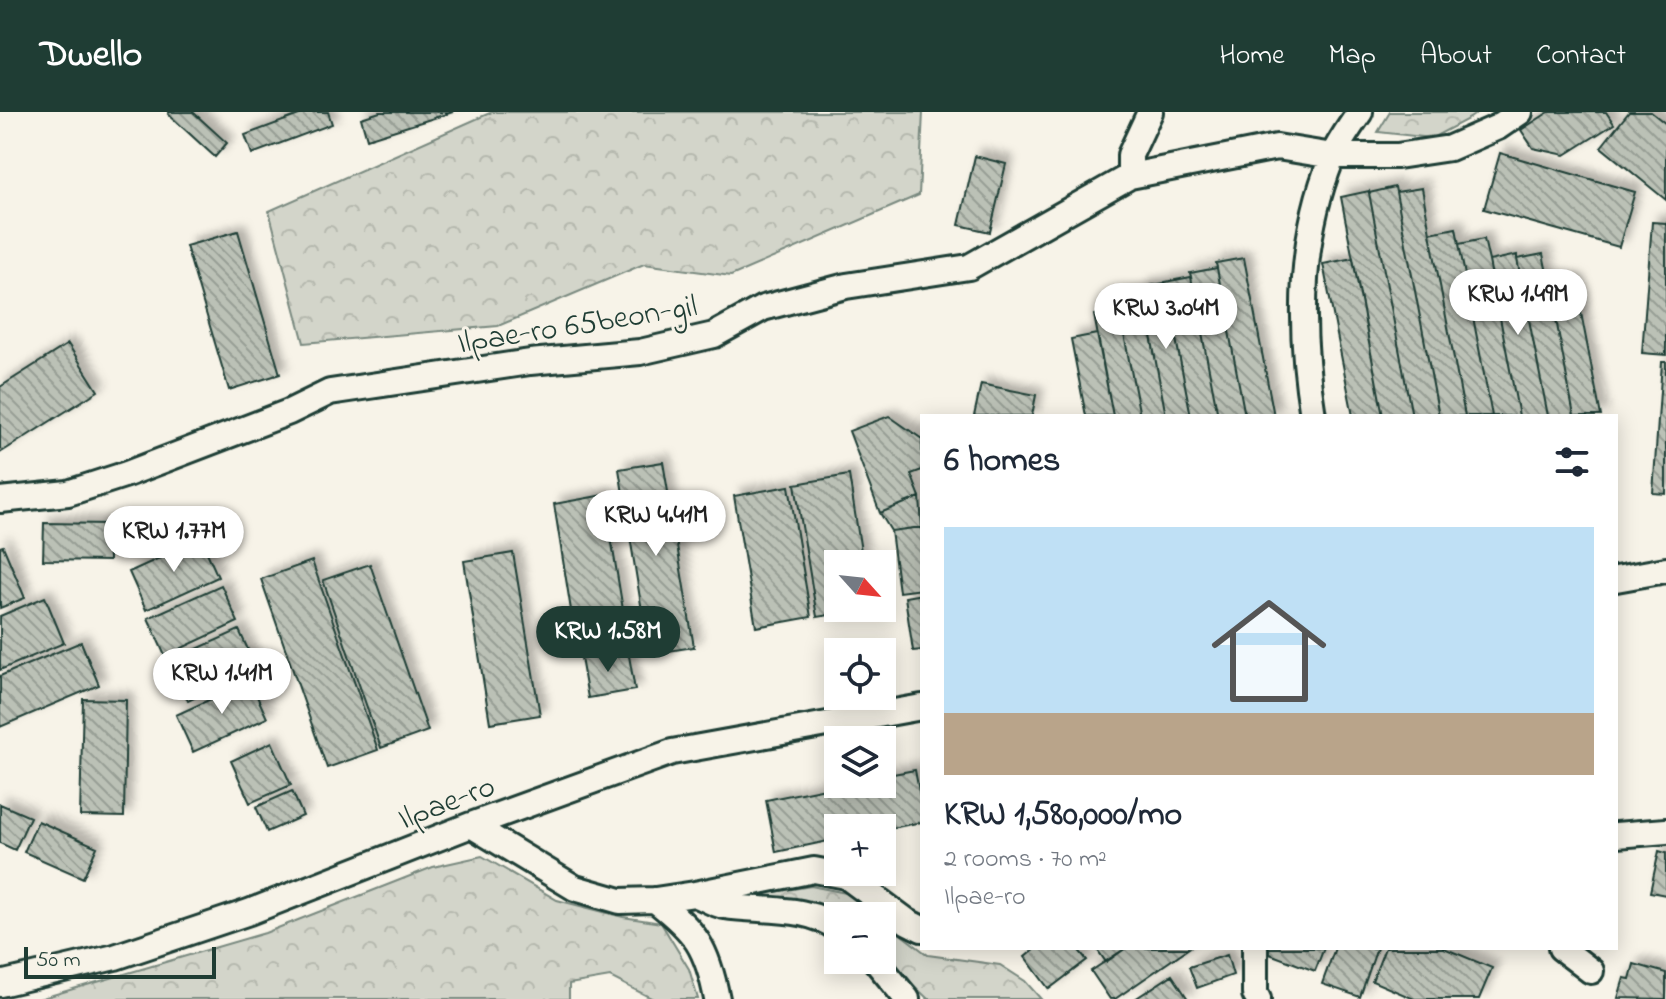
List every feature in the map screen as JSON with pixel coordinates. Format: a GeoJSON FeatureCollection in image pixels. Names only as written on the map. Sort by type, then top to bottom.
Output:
{"type":"FeatureCollection","features":[{"type":"Feature","properties":{"kind":"street"},"geometry":{"type":"LineString","coordinates":[[1130,176],[1130,155],[1150,112]]}},
{"type":"Feature","properties":{"kind":"street"},"geometry":{"type":"LineString","coordinates":[[1313,414],[1306,372],[1304,290],[1318,196],[1333,156],[1360,112]]}},
{"type":"Feature","properties":{"kind":"street","name":"Ilpae-ro 65beon-gil"},"geometry":{"type":"LineString","coordinates":[[0,500],[68,493],[127,474],[289,412],[330,392],[530,362],[640,352],[714,335],[763,308],[846,286],[969,267],[1130,176],[1277,147],[1333,156],[1397,156],[1450,148],[1498,127],[1520,112]]}},
{"type":"Feature","properties":{"kind":"street"},"geometry":{"type":"LineString","coordinates":[[1618,579],[1666,570]]}},
{"type":"Feature","properties":{"kind":"street","name":"Ilpae-ro"},"geometry":{"type":"LineString","coordinates":[[0,984],[115,957],[249,912],[471,825],[672,752],[920,707]]}},
{"type":"Feature","properties":{"kind":"street"},"geometry":{"type":"LineString","coordinates":[[471,825],[575,888],[620,901],[695,894],[814,870],[846,876],[920,928]]}},
{"type":"Feature","properties":{"kind":"street"},"geometry":{"type":"LineString","coordinates":[[1618,835],[1666,831]]}},
{"type":"Feature","properties":{"kind":"street"},"geometry":{"type":"LineString","coordinates":[[695,894],[722,906],[794,913],[824,920]]}},
{"type":"Feature","properties":{"kind":"street"},"geometry":{"type":"LineString","coordinates":[[655,900],[687,925],[711,964],[717,999]]}},
{"type":"Feature","properties":{"kind":"street"},"geometry":{"type":"LineString","coordinates":[[1255,950],[1255,994],[1258,999]]}},
{"type":"Feature","properties":{"kind":"street"},"geometry":{"type":"LineString","coordinates":[[1564,950],[1591,971]]}},
{"type":"Feature","properties":{"kind":"street"},"geometry":{"type":"LineString","coordinates":[[886,974],[907,999]]}},
{"type":"Feature","properties":{"kind":"green space"},"geometry":{"type":"Polygon","coordinates":[[[492,112],[923,112],[919,195],[731,276],[644,264],[498,326],[304,343],[269,211],[492,112]]]}},
{"type":"Feature","properties":{"kind":"green space"},"geometry":{"type":"Polygon","coordinates":[[[1390,112],[1478,112],[1432,138],[1378,132],[1390,112]]]}},
{"type":"Feature","properties":{"kind":"green space"},"geometry":{"type":"Polygon","coordinates":[[[482,856],[557,900],[661,923],[689,969],[698,999],[653,999],[610,977],[569,984],[569,999],[39,999],[265,933],[433,867],[482,856]]]}},
{"type":"Feature","properties":{"kind":"green space"},"geometry":{"type":"Polygon","coordinates":[[[811,886],[846,893],[858,902],[824,902],[824,907],[732,899],[811,886]]]}},
{"type":"Feature","properties":{"kind":"green space"},"geometry":{"type":"Polygon","coordinates":[[[896,931],[928,955],[1000,965],[1025,981],[1041,999],[928,999],[896,968],[896,931]]]}},
{"type":"Feature","properties":{"kind":"building"},"geometry":{"type":"Polygon","coordinates":[[[169,112],[193,112],[227,143],[215,157],[169,112]]]}},
{"type":"Feature","properties":{"kind":"building"},"geometry":{"type":"Polygon","coordinates":[[[307,112],[328,112],[332,124],[252,154],[245,135],[307,112]]]}},
{"type":"Feature","properties":{"kind":"building"},"geometry":{"type":"Polygon","coordinates":[[[380,112],[453,112],[367,139],[361,118],[380,112]]]}},
{"type":"Feature","properties":{"kind":"building"},"geometry":{"type":"Polygon","coordinates":[[[1549,112],[1606,112],[1614,124],[1565,155],[1533,148],[1521,130],[1549,112]]]}},
{"type":"Feature","properties":{"kind":"building"},"geometry":{"type":"Polygon","coordinates":[[[1629,112],[1651,112],[1666,124],[1666,200],[1601,147],[1629,112]]]}},
{"type":"Feature","properties":{"kind":"building"},"geometry":{"type":"Polygon","coordinates":[[[1500,153],[1635,192],[1619,247],[1484,209],[1500,153]]]}},
{"type":"Feature","properties":{"kind":"building"},"geometry":{"type":"Polygon","coordinates":[[[975,156],[1006,164],[990,232],[959,225],[975,156]]]}},
{"type":"Feature","properties":{"kind":"building"},"geometry":{"type":"Polygon","coordinates":[[[1395,187],[1439,414],[1412,414],[1369,193],[1395,187]]]}},
{"type":"Feature","properties":{"kind":"building"},"geometry":{"type":"Polygon","coordinates":[[[1422,188],[1465,414],[1439,414],[1396,192],[1422,188]]]}},
{"type":"Feature","properties":{"kind":"building"},"geometry":{"type":"Polygon","coordinates":[[[1369,191],[1412,414],[1383,414],[1341,197],[1369,191]]]}},
{"type":"Feature","properties":{"kind":"building"},"geometry":{"type":"Polygon","coordinates":[[[1652,222],[1666,223],[1666,355],[1642,353],[1652,222]]]}},
{"type":"Feature","properties":{"kind":"building"},"geometry":{"type":"Polygon","coordinates":[[[1456,228],[1492,414],[1465,414],[1430,233],[1456,228]]]}},
{"type":"Feature","properties":{"kind":"building"},"geometry":{"type":"Polygon","coordinates":[[[238,231],[280,374],[229,390],[186,246],[238,231]]]}},
{"type":"Feature","properties":{"kind":"building"},"geometry":{"type":"Polygon","coordinates":[[[1484,239],[1519,414],[1492,414],[1459,244],[1484,239]]]}},
{"type":"Feature","properties":{"kind":"building"},"geometry":{"type":"Polygon","coordinates":[[[1543,254],[1574,414],[1548,414],[1517,259],[1543,254]]]}},
{"type":"Feature","properties":{"kind":"building"},"geometry":{"type":"Polygon","coordinates":[[[1517,255],[1548,414],[1519,414],[1489,261],[1517,255]]]}},
{"type":"Feature","properties":{"kind":"building"},"geometry":{"type":"Polygon","coordinates":[[[1244,258],[1274,414],[1245,414],[1216,263],[1244,258]]]}},
{"type":"Feature","properties":{"kind":"building"},"geometry":{"type":"Polygon","coordinates":[[[1353,258],[1383,414],[1353,414],[1323,264],[1353,258]]]}},
{"type":"Feature","properties":{"kind":"building"},"geometry":{"type":"Polygon","coordinates":[[[1217,268],[1245,414],[1218,414],[1190,273],[1217,268]]]}},
{"type":"Feature","properties":{"kind":"building"},"geometry":{"type":"Polygon","coordinates":[[[1191,277],[1218,414],[1191,414],[1165,282],[1191,277]]]}},
{"type":"Feature","properties":{"kind":"building"},"geometry":{"type":"Polygon","coordinates":[[[1575,282],[1601,414],[1574,414],[1550,287],[1575,282]]]}},
{"type":"Feature","properties":{"kind":"building"},"geometry":{"type":"Polygon","coordinates":[[[1165,283],[1191,414],[1166,414],[1142,287],[1165,283]]]}},
{"type":"Feature","properties":{"kind":"building"},"geometry":{"type":"Polygon","coordinates":[[[1143,293],[1166,414],[1140,414],[1118,299],[1143,293]]]}},
{"type":"Feature","properties":{"kind":"building"},"geometry":{"type":"Polygon","coordinates":[[[1119,309],[1140,414],[1113,414],[1094,315],[1119,309]]]}},
{"type":"Feature","properties":{"kind":"building"},"geometry":{"type":"Polygon","coordinates":[[[1097,334],[1113,414],[1086,414],[1071,339],[1097,334]]]}},
{"type":"Feature","properties":{"kind":"building"},"geometry":{"type":"Polygon","coordinates":[[[68,344],[98,391],[0,453],[0,387],[68,344]]]}},
{"type":"Feature","properties":{"kind":"building"},"geometry":{"type":"Polygon","coordinates":[[[1662,362],[1666,362],[1666,494],[1653,493],[1662,362]]]}},
{"type":"Feature","properties":{"kind":"building"},"geometry":{"type":"Polygon","coordinates":[[[981,384],[1036,395],[1032,414],[974,414],[981,384]]]}},
{"type":"Feature","properties":{"kind":"building"},"geometry":{"type":"Polygon","coordinates":[[[889,416],[920,438],[920,471],[911,474],[920,497],[880,513],[849,431],[889,416]]]}},
{"type":"Feature","properties":{"kind":"building"},"geometry":{"type":"Polygon","coordinates":[[[663,462],[694,647],[649,654],[619,469],[663,462]]]}},
{"type":"Feature","properties":{"kind":"building"},"geometry":{"type":"Polygon","coordinates":[[[849,475],[861,550],[824,550],[824,616],[817,617],[795,484],[849,475]]]}},
{"type":"Feature","properties":{"kind":"building"},"geometry":{"type":"Polygon","coordinates":[[[789,486],[811,617],[756,627],[734,496],[789,486]]]}},
{"type":"Feature","properties":{"kind":"building"},"geometry":{"type":"Polygon","coordinates":[[[604,495],[629,646],[578,654],[554,504],[604,495]]]}},
{"type":"Feature","properties":{"kind":"building"},"geometry":{"type":"Polygon","coordinates":[[[920,497],[920,527],[891,531],[880,513],[920,497]]]}},
{"type":"Feature","properties":{"kind":"building"},"geometry":{"type":"Polygon","coordinates":[[[44,523],[109,524],[109,561],[43,560],[44,523]]]}},
{"type":"Feature","properties":{"kind":"building"},"geometry":{"type":"Polygon","coordinates":[[[920,527],[920,589],[899,592],[896,550],[893,550],[891,531],[920,527]]]}},
{"type":"Feature","properties":{"kind":"building"},"geometry":{"type":"Polygon","coordinates":[[[201,539],[218,577],[146,610],[129,572],[201,539]]]}},
{"type":"Feature","properties":{"kind":"building"},"geometry":{"type":"Polygon","coordinates":[[[3,546],[25,598],[0,608],[0,547],[3,546]]]}},
{"type":"Feature","properties":{"kind":"building"},"geometry":{"type":"Polygon","coordinates":[[[513,553],[540,715],[490,723],[464,561],[513,553]]]}},
{"type":"Feature","properties":{"kind":"building"},"geometry":{"type":"Polygon","coordinates":[[[312,561],[378,750],[327,768],[261,579],[312,561]]]}},
{"type":"Feature","properties":{"kind":"building"},"geometry":{"type":"Polygon","coordinates":[[[370,564],[428,731],[381,748],[323,580],[370,564]]]}},
{"type":"Feature","properties":{"kind":"building"},"geometry":{"type":"Polygon","coordinates":[[[221,585],[238,622],[165,656],[148,618],[221,585]]]}},
{"type":"Feature","properties":{"kind":"building"},"geometry":{"type":"Polygon","coordinates":[[[920,594],[920,650],[913,651],[905,597],[920,594]]]}},
{"type":"Feature","properties":{"kind":"building"},"geometry":{"type":"Polygon","coordinates":[[[45,597],[64,643],[0,670],[0,616],[45,597]]]}},
{"type":"Feature","properties":{"kind":"building"},"geometry":{"type":"Polygon","coordinates":[[[239,630],[257,669],[188,701],[170,661],[239,630]]]}},
{"type":"Feature","properties":{"kind":"building"},"geometry":{"type":"Polygon","coordinates":[[[81,642],[99,685],[0,727],[0,676],[81,642]]]}},
{"type":"Feature","properties":{"kind":"building"},"geometry":{"type":"Polygon","coordinates":[[[628,650],[635,690],[588,698],[581,658],[628,650]]]}},
{"type":"Feature","properties":{"kind":"building"},"geometry":{"type":"Polygon","coordinates":[[[250,681],[267,718],[193,752],[176,715],[250,681]]]}},
{"type":"Feature","properties":{"kind":"building"},"geometry":{"type":"Polygon","coordinates":[[[83,699],[126,700],[124,817],[80,816],[83,699]]]}},
{"type":"Feature","properties":{"kind":"building"},"geometry":{"type":"Polygon","coordinates":[[[272,742],[291,785],[250,803],[231,761],[272,742]]]}},
{"type":"Feature","properties":{"kind":"building"},"geometry":{"type":"Polygon","coordinates":[[[915,770],[920,796],[920,822],[896,827],[896,814],[824,814],[824,842],[776,852],[766,800],[824,788],[824,798],[896,798],[896,773],[915,770]]]}},
{"type":"Feature","properties":{"kind":"building"},"geometry":{"type":"Polygon","coordinates":[[[292,791],[303,816],[267,832],[256,807],[292,791]]]}},
{"type":"Feature","properties":{"kind":"building"},"geometry":{"type":"Polygon","coordinates":[[[0,804],[30,817],[15,850],[0,843],[0,804]]]}},
{"type":"Feature","properties":{"kind":"building"},"geometry":{"type":"Polygon","coordinates":[[[38,821],[97,847],[83,878],[24,852],[38,821]]]}},
{"type":"Feature","properties":{"kind":"building"},"geometry":{"type":"Polygon","coordinates":[[[1659,851],[1666,853],[1666,895],[1650,892],[1659,851]]]}},
{"type":"Feature","properties":{"kind":"building"},"geometry":{"type":"Polygon","coordinates":[[[1034,950],[1079,950],[1087,960],[1049,989],[1025,957],[1034,950]]]}},
{"type":"Feature","properties":{"kind":"building"},"geometry":{"type":"Polygon","coordinates":[[[1097,950],[1123,950],[1106,962],[1097,950]]]}},
{"type":"Feature","properties":{"kind":"building"},"geometry":{"type":"Polygon","coordinates":[[[1123,950],[1186,950],[1115,999],[1110,999],[1091,971],[1123,950]]]}},
{"type":"Feature","properties":{"kind":"building"},"geometry":{"type":"Polygon","coordinates":[[[1265,950],[1323,950],[1315,971],[1265,950]]]}},
{"type":"Feature","properties":{"kind":"building"},"geometry":{"type":"Polygon","coordinates":[[[1334,950],[1376,950],[1360,997],[1322,984],[1334,950]]]}},
{"type":"Feature","properties":{"kind":"building"},"geometry":{"type":"Polygon","coordinates":[[[1384,950],[1449,950],[1492,968],[1479,999],[1414,999],[1372,981],[1384,950]]]}},
{"type":"Feature","properties":{"kind":"building"},"geometry":{"type":"Polygon","coordinates":[[[1227,955],[1233,975],[1197,988],[1189,967],[1227,955]]]}},
{"type":"Feature","properties":{"kind":"building"},"geometry":{"type":"Polygon","coordinates":[[[1634,964],[1666,973],[1666,999],[1618,998],[1624,978],[1630,979],[1634,964]]]}},
{"type":"Feature","properties":{"kind":"building"},"geometry":{"type":"Polygon","coordinates":[[[1172,975],[1188,999],[1135,999],[1172,975]]]}}]}
